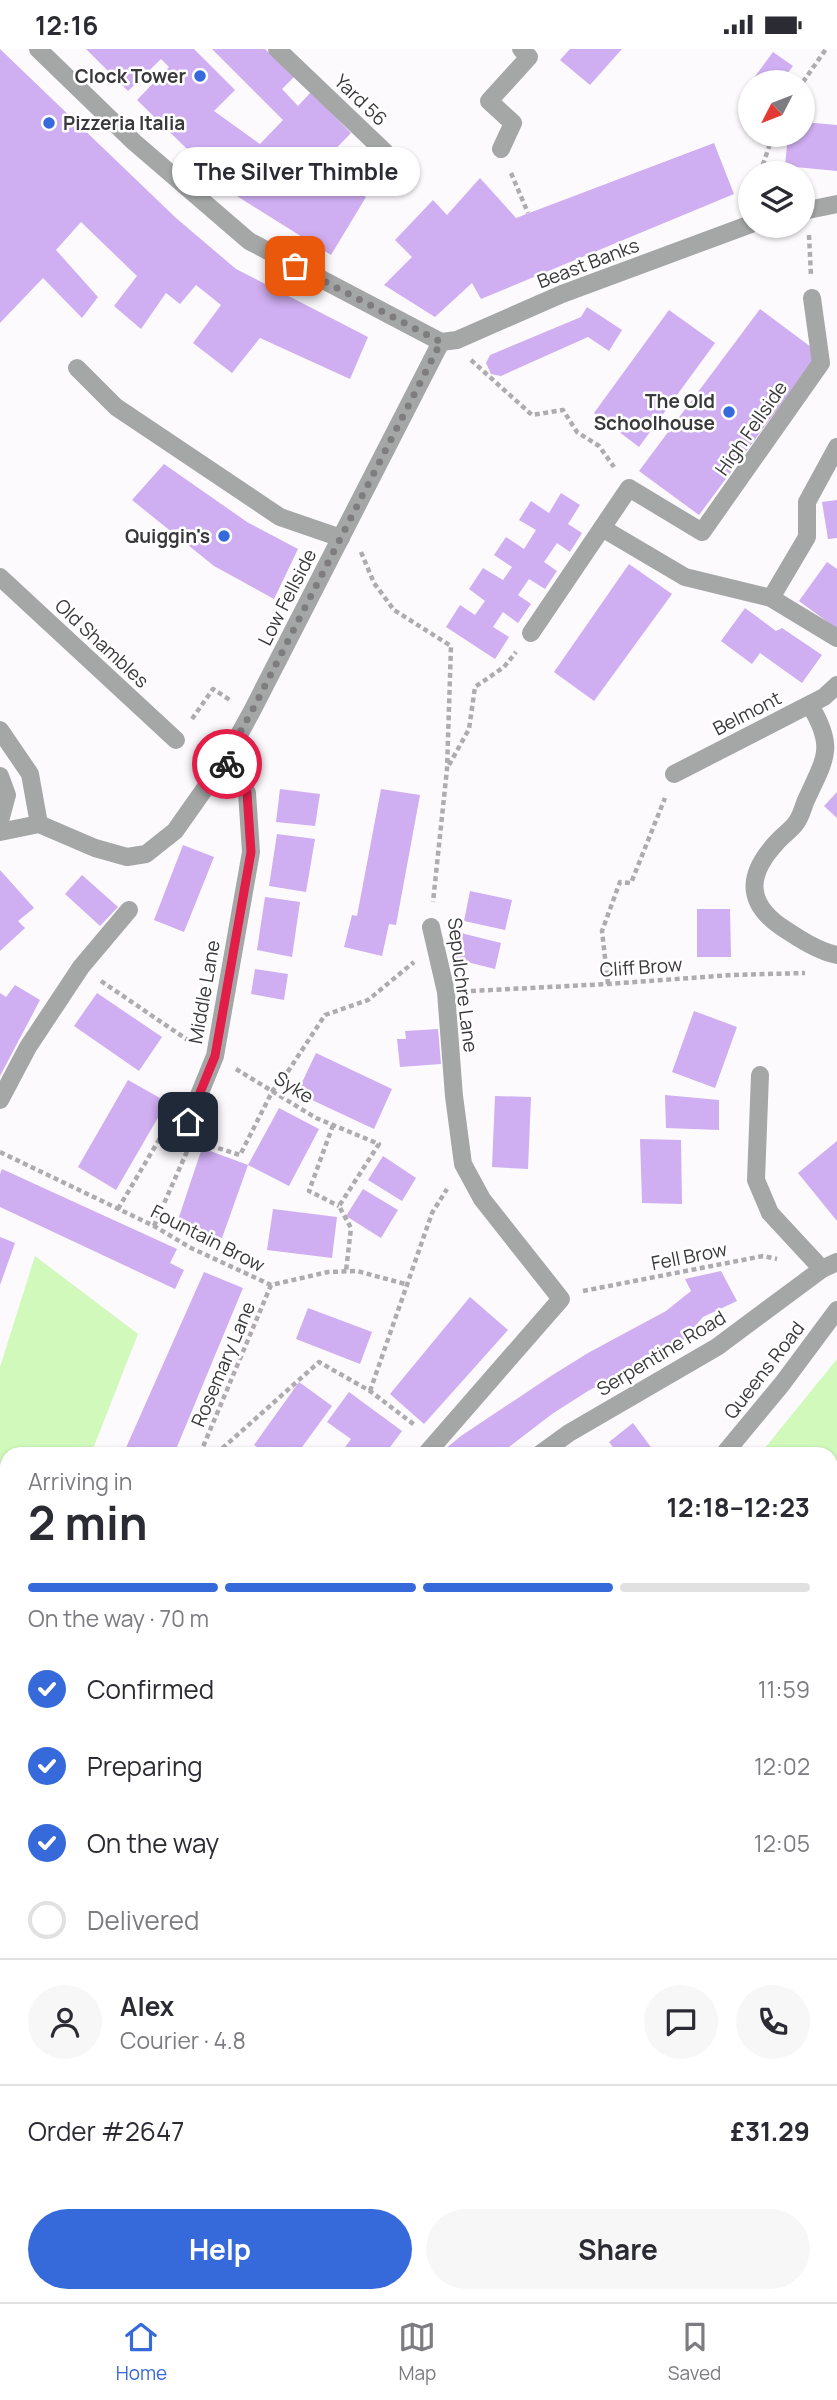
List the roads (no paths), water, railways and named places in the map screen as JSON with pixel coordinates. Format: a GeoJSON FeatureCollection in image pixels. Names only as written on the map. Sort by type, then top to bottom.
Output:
{"type":"FeatureCollection","features":[{"type":"Feature","properties":{"kind":"street"},"geometry":{"type":"LineString","coordinates":[[38,49],[134,142],[249,241],[449,341]]}},
{"type":"Feature","properties":{"kind":"street","name":"Yard 56"},"geometry":{"type":"LineString","coordinates":[[277,49],[385,152]]}},
{"type":"Feature","properties":{"kind":"street"},"geometry":{"type":"LineString","coordinates":[[501,149],[513,123],[489,101],[529,52]]}},
{"type":"Feature","properties":{"kind":"street"},"geometry":{"type":"LineString","coordinates":[[815,208],[837,204]]}},
{"type":"Feature","properties":{"kind":"street","name":"Beast Banks"},"geometry":{"type":"LineString","coordinates":[[449,341],[562,294],[738,230]]}},
{"type":"Feature","properties":{"kind":"street","name":"High Fellside"},"geometry":{"type":"LineString","coordinates":[[531,633],[629,488],[702,532],[821,363],[812,297]]}},
{"type":"Feature","properties":{"kind":"street","name":"Low Fellside"},"geometry":{"type":"LineString","coordinates":[[39,824],[95,848],[127,857],[146,854],[175,831],[225,759],[345,530],[449,341]]}},
{"type":"Feature","properties":{"kind":"street"},"geometry":{"type":"LineString","coordinates":[[77,368],[116,407],[280,517],[345,530]]}},
{"type":"Feature","properties":{"kind":"street"},"geometry":{"type":"LineString","coordinates":[[771,598],[807,537],[807,502],[837,447]]}},
{"type":"Feature","properties":{"kind":"street"},"geometry":{"type":"LineString","coordinates":[[602,528],[685,577],[771,598],[837,638]]}},
{"type":"Feature","properties":{"kind":"street","name":"Old Shambles"},"geometry":{"type":"LineString","coordinates":[[0,577],[176,740]]}},
{"type":"Feature","properties":{"kind":"street","name":"Belmont"},"geometry":{"type":"LineString","coordinates":[[674,774],[810,705],[837,685]]}},
{"type":"Feature","properties":{"kind":"street"},"geometry":{"type":"LineString","coordinates":[[810,705],[822,726],[826,741],[825,756],[796,824],[765,857],[756,872],[753,890],[759,905],[769,918],[816,947],[837,955]]}},
{"type":"Feature","properties":{"kind":"street"},"geometry":{"type":"LineString","coordinates":[[0,730],[30,773],[39,824],[0,832]]}},
{"type":"Feature","properties":{"kind":"street","name":"Middle Lane"},"geometry":{"type":"LineString","coordinates":[[188,1122],[215,1056],[251,852],[247,793],[225,759]]}},
{"type":"Feature","properties":{"kind":"street"},"geometry":{"type":"LineString","coordinates":[[0,776],[7,795],[0,821]]}},
{"type":"Feature","properties":{"kind":"street"},"geometry":{"type":"LineString","coordinates":[[0,1100],[28,1047],[81,967],[130,910]]}},
{"type":"Feature","properties":{"kind":"street","name":"Sepulchre Lane"},"geometry":{"type":"LineString","coordinates":[[431,927],[446,992],[454,1096],[463,1164],[482,1199],[561,1299],[432,1447]]}},
{"type":"Feature","properties":{"kind":"street"},"geometry":{"type":"LineString","coordinates":[[760,1075],[756,1180],[770,1213],[830,1266]]}},
{"type":"Feature","properties":{"kind":"street","name":"Serpentine Road"},"geometry":{"type":"LineString","coordinates":[[550,1447],[717,1347],[830,1266]]}},
{"type":"Feature","properties":{"kind":"street","name":"Queens Road"},"geometry":{"type":"LineString","coordinates":[[730,1447],[782,1384],[837,1310]]}},
{"type":"Feature","properties":{"kind":"place","name":"Clock Tower"},"geometry":{"type":"Point","coordinates":[200,76]}},
{"type":"Feature","properties":{"kind":"place","name":"Pizzeria Italia"},"geometry":{"type":"Point","coordinates":[49,123]}},
{"type":"Feature","properties":{"kind":"place","name":"The Silver Thimble"},"geometry":{"type":"Point","coordinates":[295,266]}},
{"type":"Feature","properties":{"kind":"place","name":"The Old Schoolhouse"},"geometry":{"type":"Point","coordinates":[729,412]}},
{"type":"Feature","properties":{"kind":"place","name":"Quiggin's"},"geometry":{"type":"Point","coordinates":[224,536]}}]}
